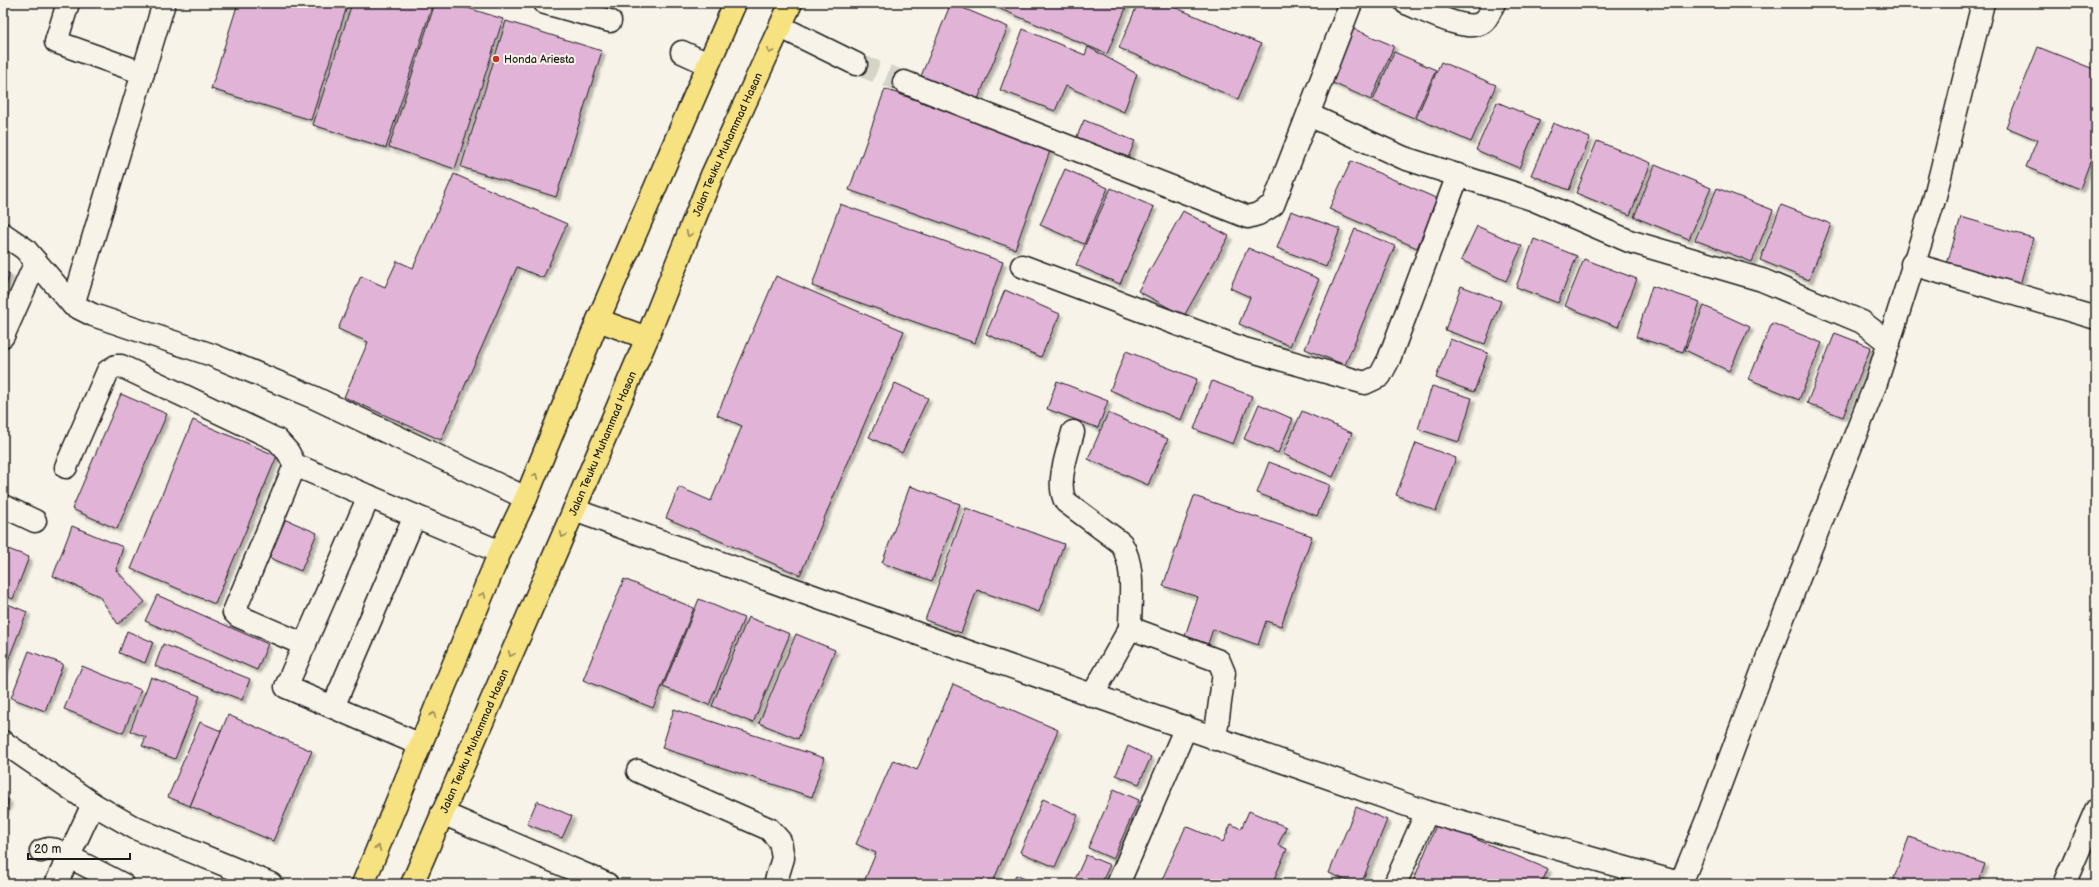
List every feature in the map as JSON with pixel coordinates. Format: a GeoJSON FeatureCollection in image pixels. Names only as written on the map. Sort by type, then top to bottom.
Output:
{"type":"FeatureCollection","features":[{"type":"Feature","properties":{"kind":"highway"},"geometry":{"type":"LineString","coordinates":[[363,884],[500,552],[526,498],[598,320],[735,3]]}},
{"type":"Feature","properties":{"kind":"highway","name":"Jalan Teuku Muhammad Hasan"},"geometry":{"type":"LineString","coordinates":[[412,884],[647,338],[712,175],[791,3]]}},
{"type":"Feature","properties":{"kind":"highway"},"geometry":{"type":"LineString","coordinates":[[598,320],[647,338]]}},
{"type":"Feature","properties":{"kind":"street"},"geometry":{"type":"LineString","coordinates":[[68,3],[56,42],[143,73]]}},
{"type":"Feature","properties":{"kind":"street"},"geometry":{"type":"LineString","coordinates":[[73,305],[164,3]]}},
{"type":"Feature","properties":{"kind":"street"},"geometry":{"type":"LineString","coordinates":[[545,3],[610,21]]}},
{"type":"Feature","properties":{"kind":"street"},"geometry":{"type":"LineString","coordinates":[[904,82],[1248,217],[1258,214],[1273,205],[1351,3]]}},
{"type":"Feature","properties":{"kind":"street"},"geometry":{"type":"LineString","coordinates":[[1406,3],[1445,20],[1475,25],[1483,22],[1494,3]]}},
{"type":"Feature","properties":{"kind":"street"},"geometry":{"type":"LineString","coordinates":[[574,510],[1092,696],[1427,812],[1682,883],[1768,656],[1876,383],[1912,264],[1934,200],[1983,3]]}},
{"type":"Feature","properties":{"kind":"street"},"geometry":{"type":"LineString","coordinates":[[781,26],[856,64]]}},
{"type":"Feature","properties":{"kind":"street"},"geometry":{"type":"LineString","coordinates":[[682,52],[708,64]]}},
{"type":"Feature","properties":{"kind":"street"},"geometry":{"type":"LineString","coordinates":[[1309,115],[1404,158],[1532,200],[1629,241],[1762,280],[1862,322],[1889,343]]}},
{"type":"Feature","properties":{"kind":"street"},"geometry":{"type":"LineString","coordinates":[[1022,266],[1241,348],[1365,383],[1380,376],[1389,359],[1458,175]]}},
{"type":"Feature","properties":{"kind":"street"},"geometry":{"type":"LineString","coordinates":[[3,234],[25,249],[73,305],[93,315],[212,355],[313,397],[526,498]]}},
{"type":"Feature","properties":{"kind":"street"},"geometry":{"type":"LineString","coordinates":[[3,336],[36,262]]}},
{"type":"Feature","properties":{"kind":"street"},"geometry":{"type":"LineString","coordinates":[[1912,264],[2096,318]]}},
{"type":"Feature","properties":{"kind":"street"},"geometry":{"type":"LineString","coordinates":[[66,467],[108,371],[116,366],[122,366],[276,440],[288,452],[295,465],[500,552]]}},
{"type":"Feature","properties":{"kind":"street"},"geometry":{"type":"LineString","coordinates":[[1073,432],[1061,483],[1062,496],[1066,502],[1121,543],[1130,566],[1130,628],[1092,696]]}},
{"type":"Feature","properties":{"kind":"street"},"geometry":{"type":"LineString","coordinates":[[295,465],[234,612],[238,616],[305,644]]}},
{"type":"Feature","properties":{"kind":"street"},"geometry":{"type":"LineString","coordinates":[[368,496],[286,687],[421,745]]}},
{"type":"Feature","properties":{"kind":"street"},"geometry":{"type":"LineString","coordinates":[[3,506],[35,522]]}},
{"type":"Feature","properties":{"kind":"street"},"geometry":{"type":"LineString","coordinates":[[333,708],[415,516]]}},
{"type":"Feature","properties":{"kind":"street"},"geometry":{"type":"LineString","coordinates":[[1130,628],[1220,661],[1224,672],[1215,738]]}},
{"type":"Feature","properties":{"kind":"street"},"geometry":{"type":"LineString","coordinates":[[1118,884],[1186,728]]}},
{"type":"Feature","properties":{"kind":"street"},"geometry":{"type":"LineString","coordinates":[[3,742],[93,804],[158,839],[272,884]]}},
{"type":"Feature","properties":{"kind":"street"},"geometry":{"type":"LineString","coordinates":[[638,771],[769,829],[780,841],[783,858],[775,884]]}},
{"type":"Feature","properties":{"kind":"street"},"geometry":{"type":"LineString","coordinates":[[56,884],[93,804]]}},
{"type":"Feature","properties":{"kind":"street"},"geometry":{"type":"LineString","coordinates":[[2064,884],[2096,810]]}},
{"type":"Feature","properties":{"kind":"street"},"geometry":{"type":"LineString","coordinates":[[1395,884],[1427,812]]}},
{"type":"Feature","properties":{"kind":"street"},"geometry":{"type":"LineString","coordinates":[[442,813],[607,884]]}},
{"type":"Feature","properties":{"kind":"street"},"geometry":{"type":"LineString","coordinates":[[41,851],[48,849],[56,850],[69,855],[122,884]]}},
{"type":"Feature","properties":{"kind":"building"},"geometry":{"type":"Polygon","coordinates":[[[238,3],[348,3],[311,120],[211,89],[238,3]]]}},
{"type":"Feature","properties":{"kind":"building"},"geometry":{"type":"Polygon","coordinates":[[[352,3],[433,3],[386,148],[313,125],[352,3]]]}},
{"type":"Feature","properties":{"kind":"building"},"geometry":{"type":"Polygon","coordinates":[[[435,3],[452,3],[503,19],[455,169],[389,147],[435,3]]]}},
{"type":"Feature","properties":{"kind":"building"},"geometry":{"type":"Polygon","coordinates":[[[951,3],[1008,27],[978,99],[921,76],[951,3]]]}},
{"type":"Feature","properties":{"kind":"building"},"geometry":{"type":"Polygon","coordinates":[[[986,3],[1128,3],[1107,54],[986,3]]]}},
{"type":"Feature","properties":{"kind":"building"},"geometry":{"type":"Polygon","coordinates":[[[1138,3],[1165,3],[1261,44],[1238,99],[1119,48],[1138,3]]]}},
{"type":"Feature","properties":{"kind":"building"},"geometry":{"type":"Polygon","coordinates":[[[506,21],[602,51],[556,197],[461,167],[506,21]]]}},
{"type":"Feature","properties":{"kind":"building"},"geometry":{"type":"Polygon","coordinates":[[[1349,27],[1394,46],[1371,100],[1326,80],[1349,27]]]}},
{"type":"Feature","properties":{"kind":"building"},"geometry":{"type":"Polygon","coordinates":[[[1023,29],[1085,55],[1088,47],[1137,74],[1124,112],[1066,86],[1055,111],[1000,90],[1023,29]]]}},
{"type":"Feature","properties":{"kind":"building"},"geometry":{"type":"Polygon","coordinates":[[[2038,47],[2096,70],[2096,164],[2090,162],[2080,189],[2026,167],[2037,140],[2006,127],[2038,47]]]}},
{"type":"Feature","properties":{"kind":"building"},"geometry":{"type":"Polygon","coordinates":[[[1394,52],[1436,70],[1414,118],[1373,101],[1394,52]]]}},
{"type":"Feature","properties":{"kind":"building"},"geometry":{"type":"Polygon","coordinates":[[[1441,62],[1496,85],[1471,142],[1416,118],[1441,62]]]}},
{"type":"Feature","properties":{"kind":"building"},"geometry":{"type":"Polygon","coordinates":[[[885,89],[1051,148],[1015,249],[849,190],[885,89]]]}},
{"type":"Feature","properties":{"kind":"building"},"geometry":{"type":"Polygon","coordinates":[[[1497,102],[1540,120],[1519,168],[1476,150],[1497,102]]]}},
{"type":"Feature","properties":{"kind":"building"},"geometry":{"type":"Polygon","coordinates":[[[1084,120],[1135,141],[1126,163],[1075,141],[1084,120]]]}},
{"type":"Feature","properties":{"kind":"building"},"geometry":{"type":"Polygon","coordinates":[[[1553,123],[1590,138],[1569,190],[1531,175],[1553,123]]]}},
{"type":"Feature","properties":{"kind":"building"},"geometry":{"type":"Polygon","coordinates":[[[1597,141],[1651,163],[1630,215],[1576,193],[1597,141]]]}},
{"type":"Feature","properties":{"kind":"building"},"geometry":{"type":"Polygon","coordinates":[[[1351,161],[1438,199],[1417,248],[1329,209],[1351,161]]]}},
{"type":"Feature","properties":{"kind":"building"},"geometry":{"type":"Polygon","coordinates":[[[1655,165],[1711,188],[1689,239],[1634,217],[1655,165]]]}},
{"type":"Feature","properties":{"kind":"building"},"geometry":{"type":"Polygon","coordinates":[[[1065,169],[1108,188],[1084,244],[1040,225],[1065,169]]]}},
{"type":"Feature","properties":{"kind":"building"},"geometry":{"type":"Polygon","coordinates":[[[454,174],[567,224],[543,278],[517,267],[441,440],[344,397],[368,342],[338,329],[361,276],[385,287],[397,261],[413,268],[454,174]]]}},
{"type":"Feature","properties":{"kind":"building"},"geometry":{"type":"Polygon","coordinates":[[[1111,188],[1154,207],[1120,284],[1076,265],[1111,188]]]}},
{"type":"Feature","properties":{"kind":"building"},"geometry":{"type":"Polygon","coordinates":[[[1717,188],[1773,210],[1752,262],[1695,240],[1717,188]]]}},
{"type":"Feature","properties":{"kind":"building"},"geometry":{"type":"Polygon","coordinates":[[[840,204],[1003,262],[975,343],[812,286],[840,204]]]}},
{"type":"Feature","properties":{"kind":"building"},"geometry":{"type":"Polygon","coordinates":[[[1781,205],[1831,224],[1809,280],[1760,260],[1781,205]]]}},
{"type":"Feature","properties":{"kind":"building"},"geometry":{"type":"Polygon","coordinates":[[[1183,211],[1229,236],[1184,316],[1138,291],[1183,211]]]}},
{"type":"Feature","properties":{"kind":"building"},"geometry":{"type":"Polygon","coordinates":[[[1291,211],[1340,229],[1326,267],[1277,248],[1291,211]]]}},
{"type":"Feature","properties":{"kind":"building"},"geometry":{"type":"Polygon","coordinates":[[[1961,217],[2033,238],[2020,285],[1947,264],[1961,217]]]}},
{"type":"Feature","properties":{"kind":"building"},"geometry":{"type":"Polygon","coordinates":[[[1477,226],[1522,246],[1506,281],[1461,260],[1477,226]]]}},
{"type":"Feature","properties":{"kind":"building"},"geometry":{"type":"Polygon","coordinates":[[[1355,229],[1395,246],[1345,365],[1305,349],[1355,229]]]}},
{"type":"Feature","properties":{"kind":"building"},"geometry":{"type":"Polygon","coordinates":[[[1534,239],[1577,256],[1558,303],[1516,287],[1534,239]]]}},
{"type":"Feature","properties":{"kind":"building"},"geometry":{"type":"Polygon","coordinates":[[[1248,248],[1319,279],[1290,346],[1239,324],[1250,297],[1230,288],[1248,248]]]}},
{"type":"Feature","properties":{"kind":"building"},"geometry":{"type":"Polygon","coordinates":[[[1584,259],[1637,279],[1618,327],[1565,306],[1584,259]]]}},
{"type":"Feature","properties":{"kind":"building"},"geometry":{"type":"Polygon","coordinates":[[[3,271],[10,274],[3,292],[3,271]]]}},
{"type":"Feature","properties":{"kind":"building"},"geometry":{"type":"Polygon","coordinates":[[[776,276],[904,331],[800,575],[666,518],[679,487],[711,501],[742,426],[717,415],[776,276]]]}},
{"type":"Feature","properties":{"kind":"building"},"geometry":{"type":"Polygon","coordinates":[[[1461,286],[1501,301],[1485,344],[1445,330],[1461,286]]]}},
{"type":"Feature","properties":{"kind":"building"},"geometry":{"type":"Polygon","coordinates":[[[1652,286],[1700,302],[1683,352],[1636,337],[1652,286]]]}},
{"type":"Feature","properties":{"kind":"building"},"geometry":{"type":"Polygon","coordinates":[[[1005,290],[1060,314],[1041,357],[986,334],[1005,290]]]}},
{"type":"Feature","properties":{"kind":"building"},"geometry":{"type":"Polygon","coordinates":[[[1704,306],[1750,327],[1729,371],[1685,350],[1704,306]]]}},
{"type":"Feature","properties":{"kind":"building"},"geometry":{"type":"Polygon","coordinates":[[[1772,323],[1822,343],[1799,400],[1749,379],[1772,323]]]}},
{"type":"Feature","properties":{"kind":"building"},"geometry":{"type":"Polygon","coordinates":[[[1835,333],[1871,347],[1843,417],[1807,403],[1835,333]]]}},
{"type":"Feature","properties":{"kind":"building"},"geometry":{"type":"Polygon","coordinates":[[[1450,339],[1488,353],[1474,392],[1436,378],[1450,339]]]}},
{"type":"Feature","properties":{"kind":"building"},"geometry":{"type":"Polygon","coordinates":[[[1126,351],[1197,379],[1181,420],[1110,390],[1126,351]]]}},
{"type":"Feature","properties":{"kind":"building"},"geometry":{"type":"Polygon","coordinates":[[[1057,381],[1108,401],[1098,428],[1047,409],[1057,381]]]}},
{"type":"Feature","properties":{"kind":"building"},"geometry":{"type":"Polygon","coordinates":[[[1212,381],[1252,396],[1233,444],[1194,429],[1212,381]]]}},
{"type":"Feature","properties":{"kind":"building"},"geometry":{"type":"Polygon","coordinates":[[[895,383],[928,398],[902,453],[869,437],[895,383]]]}},
{"type":"Feature","properties":{"kind":"building"},"geometry":{"type":"Polygon","coordinates":[[[1432,386],[1472,398],[1459,442],[1418,429],[1432,386]]]}},
{"type":"Feature","properties":{"kind":"building"},"geometry":{"type":"Polygon","coordinates":[[[121,394],[167,414],[117,529],[72,509],[121,394]]]}},
{"type":"Feature","properties":{"kind":"building"},"geometry":{"type":"Polygon","coordinates":[[[1259,404],[1293,419],[1278,453],[1244,439],[1259,404]]]}},
{"type":"Feature","properties":{"kind":"building"},"geometry":{"type":"Polygon","coordinates":[[[1302,411],[1352,433],[1333,477],[1283,454],[1302,411]]]}},
{"type":"Feature","properties":{"kind":"building"},"geometry":{"type":"Polygon","coordinates":[[[1108,413],[1168,439],[1148,485],[1088,459],[1108,413]]]}},
{"type":"Feature","properties":{"kind":"building"},"geometry":{"type":"Polygon","coordinates":[[[193,420],[277,456],[215,604],[131,569],[193,420]]]}},
{"type":"Feature","properties":{"kind":"building"},"geometry":{"type":"Polygon","coordinates":[[[1416,443],[1456,458],[1436,511],[1396,495],[1416,443]]]}},
{"type":"Feature","properties":{"kind":"building"},"geometry":{"type":"Polygon","coordinates":[[[1269,462],[1330,485],[1317,516],[1257,493],[1269,462]]]}},
{"type":"Feature","properties":{"kind":"building"},"geometry":{"type":"Polygon","coordinates":[[[910,486],[960,504],[932,581],[882,563],[910,486]]]}},
{"type":"Feature","properties":{"kind":"building"},"geometry":{"type":"Polygon","coordinates":[[[1194,496],[1312,536],[1281,626],[1266,621],[1258,645],[1213,629],[1208,644],[1185,636],[1198,597],[1163,586],[1194,496]]]}},
{"type":"Feature","properties":{"kind":"building"},"geometry":{"type":"Polygon","coordinates":[[[966,508],[1064,544],[1039,612],[977,590],[961,633],[925,620],[966,508]]]}},
{"type":"Feature","properties":{"kind":"building"},"geometry":{"type":"Polygon","coordinates":[[[285,519],[317,533],[301,571],[268,557],[285,519]]]}},
{"type":"Feature","properties":{"kind":"building"},"geometry":{"type":"Polygon","coordinates":[[[72,526],[123,547],[116,570],[145,602],[118,624],[99,596],[53,576],[72,526]]]}},
{"type":"Feature","properties":{"kind":"building"},"geometry":{"type":"Polygon","coordinates":[[[3,547],[29,557],[13,599],[3,595],[3,547]]]}},
{"type":"Feature","properties":{"kind":"building"},"geometry":{"type":"Polygon","coordinates":[[[624,579],[694,608],[653,708],[583,680],[624,579]]]}},
{"type":"Feature","properties":{"kind":"building"},"geometry":{"type":"Polygon","coordinates":[[[157,595],[268,644],[257,670],[145,621],[157,595]]]}},
{"type":"Feature","properties":{"kind":"building"},"geometry":{"type":"Polygon","coordinates":[[[699,599],[744,618],[709,705],[663,687],[699,599]]]}},
{"type":"Feature","properties":{"kind":"building"},"geometry":{"type":"Polygon","coordinates":[[[3,602],[27,612],[3,673],[3,602]]]}},
{"type":"Feature","properties":{"kind":"building"},"geometry":{"type":"Polygon","coordinates":[[[748,617],[790,634],[753,723],[712,706],[748,617]]]}},
{"type":"Feature","properties":{"kind":"building"},"geometry":{"type":"Polygon","coordinates":[[[127,631],[153,642],[145,663],[119,653],[127,631]]]}},
{"type":"Feature","properties":{"kind":"building"},"geometry":{"type":"Polygon","coordinates":[[[796,634],[835,650],[798,739],[759,723],[796,634]]]}},
{"type":"Feature","properties":{"kind":"building"},"geometry":{"type":"Polygon","coordinates":[[[163,644],[250,679],[242,700],[155,666],[163,644]]]}},
{"type":"Feature","properties":{"kind":"building"},"geometry":{"type":"Polygon","coordinates":[[[29,651],[63,664],[45,711],[11,698],[29,651]]]}},
{"type":"Feature","properties":{"kind":"building"},"geometry":{"type":"Polygon","coordinates":[[[82,666],[141,690],[123,733],[64,709],[82,666]]]}},
{"type":"Feature","properties":{"kind":"building"},"geometry":{"type":"Polygon","coordinates":[[[151,677],[200,696],[175,759],[142,746],[146,737],[130,731],[151,677]]]}},
{"type":"Feature","properties":{"kind":"building"},"geometry":{"type":"Polygon","coordinates":[[[953,684],[1058,730],[992,884],[863,884],[876,853],[856,844],[893,760],[917,770],[953,684]]]}},
{"type":"Feature","properties":{"kind":"building"},"geometry":{"type":"Polygon","coordinates":[[[674,709],[824,758],[812,797],[662,748],[674,709]]]}},
{"type":"Feature","properties":{"kind":"building"},"geometry":{"type":"Polygon","coordinates":[[[228,715],[312,751],[273,841],[190,806],[228,715]]]}},
{"type":"Feature","properties":{"kind":"building"},"geometry":{"type":"Polygon","coordinates":[[[200,722],[221,731],[190,806],[168,797],[200,722]]]}},
{"type":"Feature","properties":{"kind":"building"},"geometry":{"type":"Polygon","coordinates":[[[1128,746],[1151,757],[1139,784],[1116,775],[1128,746]]]}},
{"type":"Feature","properties":{"kind":"building"},"geometry":{"type":"Polygon","coordinates":[[[1114,789],[1139,800],[1113,859],[1088,848],[1114,789]]]}},
{"type":"Feature","properties":{"kind":"building"},"geometry":{"type":"Polygon","coordinates":[[[3,797],[9,800],[3,815],[3,797]]]}},
{"type":"Feature","properties":{"kind":"building"},"geometry":{"type":"Polygon","coordinates":[[[1043,799],[1078,815],[1055,867],[1020,852],[1043,799]]]}},
{"type":"Feature","properties":{"kind":"building"},"geometry":{"type":"Polygon","coordinates":[[[537,801],[572,816],[562,838],[527,824],[537,801]]]}},
{"type":"Feature","properties":{"kind":"building"},"geometry":{"type":"Polygon","coordinates":[[[1356,807],[1387,820],[1361,884],[1355,884],[1329,873],[1356,807]]]}},
{"type":"Feature","properties":{"kind":"building"},"geometry":{"type":"Polygon","coordinates":[[[1249,811],[1286,827],[1278,845],[1287,849],[1274,879],[1287,884],[1160,884],[1186,826],[1223,842],[1231,824],[1241,829],[1249,811]]]}},
{"type":"Feature","properties":{"kind":"building"},"geometry":{"type":"Polygon","coordinates":[[[1437,823],[1548,869],[1541,884],[1412,884],[1437,823]]]}},
{"type":"Feature","properties":{"kind":"building"},"geometry":{"type":"Polygon","coordinates":[[[1909,837],[1985,864],[1978,884],[1892,884],[1909,837]]]}},
{"type":"Feature","properties":{"kind":"building"},"geometry":{"type":"Polygon","coordinates":[[[1086,855],[1110,865],[1101,884],[1073,884],[1086,855]]]}},
{"type":"Feature","properties":{"kind":"building"},"geometry":{"type":"Polygon","coordinates":[[[1016,875],[1036,884],[1012,884],[1016,875]]]}},
{"type":"Feature","properties":{"kind":"tunnel"},"geometry":{"type":"LineString","coordinates":[[856,64],[904,82]]}},
{"type":"Feature","properties":{"kind":"place","name":"Honda Ariesta"},"geometry":{"type":"Point","coordinates":[496,59]}}]}
